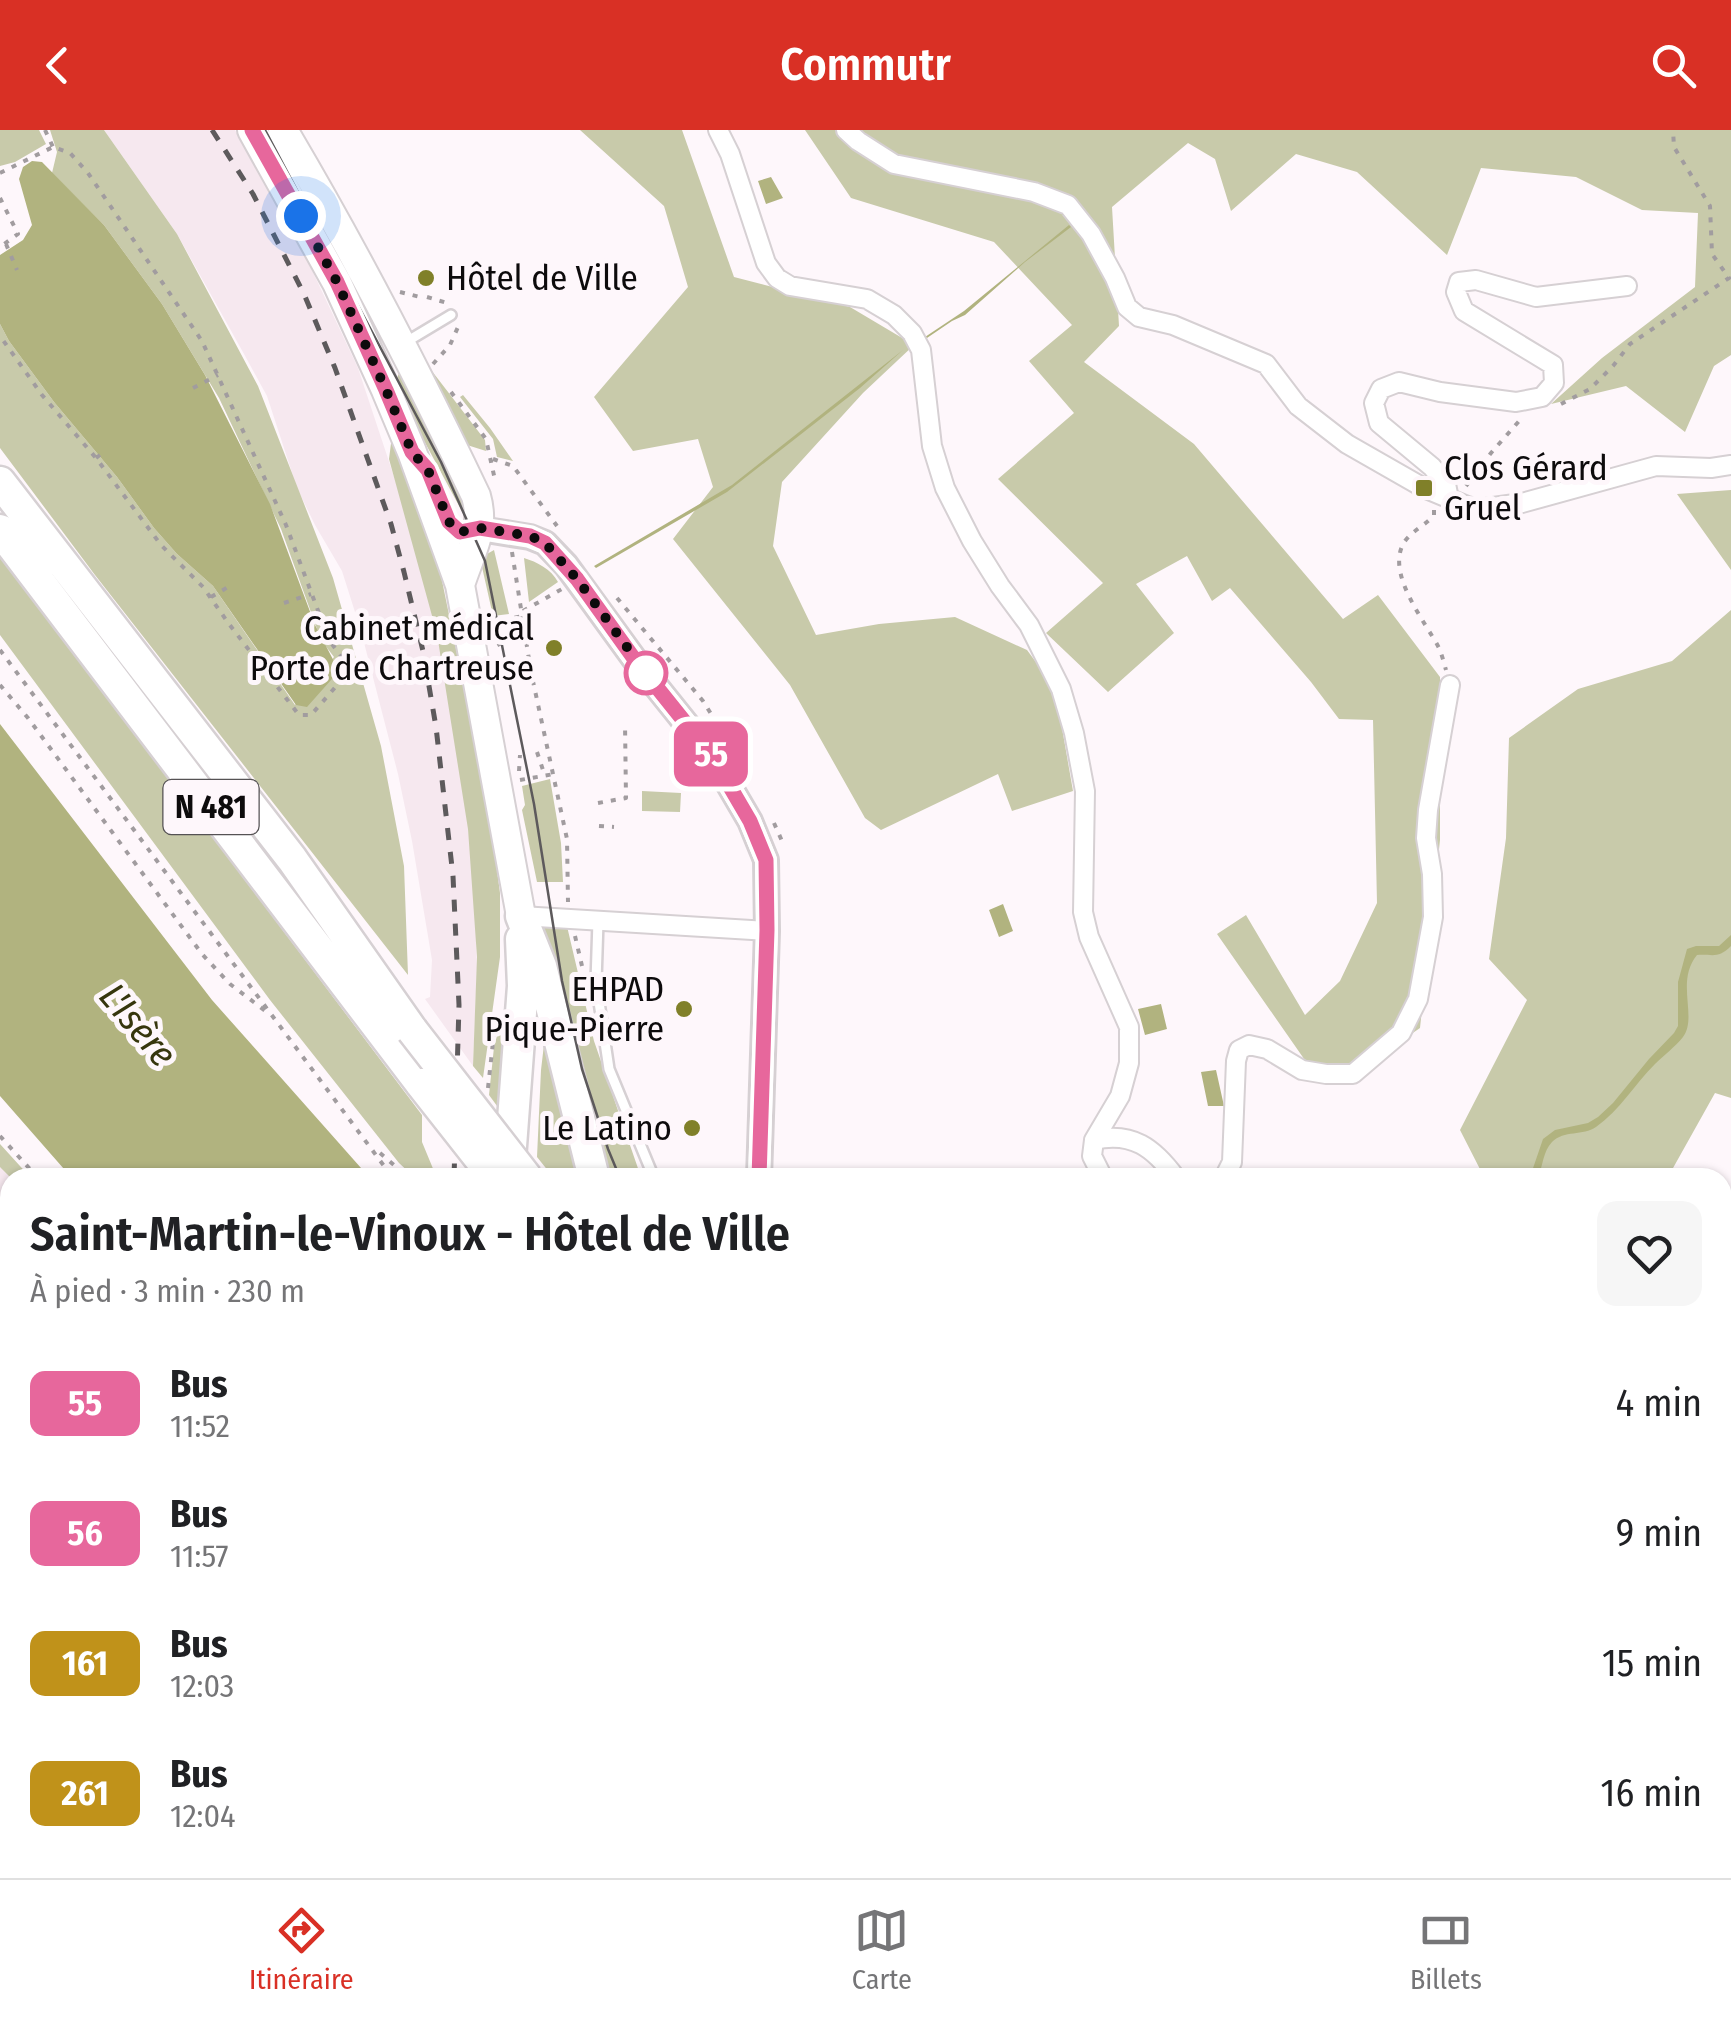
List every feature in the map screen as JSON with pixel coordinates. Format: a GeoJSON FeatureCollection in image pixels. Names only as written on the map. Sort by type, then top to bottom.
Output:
{"type":"FeatureCollection","features":[{"type":"Feature","properties":{"kind":"highway","name":"N 481"},"geometry":{"type":"LineString","coordinates":[[0,482],[292,860],[412,1030],[519,1168]]}},
{"type":"Feature","properties":{"kind":"highway","name":"N 481"},"geometry":{"type":"LineString","coordinates":[[0,530],[487,1168]]}},
{"type":"Feature","properties":{"kind":"highway"},"geometry":{"type":"LineString","coordinates":[[511,1168],[523,986],[521,916]]}},
{"type":"Feature","properties":{"kind":"highway"},"geometry":{"type":"LineString","coordinates":[[521,916],[541,966],[592,1168]]}},
{"type":"Feature","properties":{"kind":"main road"},"geometry":{"type":"LineString","coordinates":[[252,130],[337,282],[476,496],[485,531],[460,585]]}},
{"type":"Feature","properties":{"kind":"main road"},"geometry":{"type":"LineString","coordinates":[[282,130],[319,191],[395,368],[412,452],[460,585],[521,916]]}},
{"type":"Feature","properties":{"kind":"main road"},"geometry":{"type":"LineString","coordinates":[[412,452],[428,470],[449,522],[460,532],[485,531]]}},
{"type":"Feature","properties":{"kind":"main road"},"geometry":{"type":"LineString","coordinates":[[449,558],[456,544],[485,531]]}},
{"type":"Feature","properties":{"kind":"street"},"geometry":{"type":"LineString","coordinates":[[718,130],[730,154],[766,264],[776,278],[790,286],[867,300],[894,314],[912,333],[921,350],[932,446],[945,488],[972,542],[1029,625],[1061,690],[1085,791],[1083,912],[1129,1027],[1129,1063],[1120,1096],[1094,1140],[1092,1156],[1097,1168]]}},
{"type":"Feature","properties":{"kind":"street"},"geometry":{"type":"LineString","coordinates":[[846,130],[894,164],[1034,192],[1068,205],[1091,234],[1127,307],[1140,317],[1173,325],[1266,364],[1298,406],[1348,444],[1424,488],[1441,503],[1479,509],[1522,503],[1656,466],[1731,465]]}},
{"type":"Feature","properties":{"kind":"street"},"geometry":{"type":"LineString","coordinates":[[1441,503],[1446,484],[1432,467],[1379,423],[1374,403],[1382,389],[1399,382],[1516,402],[1542,396],[1554,383],[1553,365],[1464,310],[1456,292],[1460,282],[1476,280],[1536,298],[1627,286]]}},
{"type":"Feature","properties":{"kind":"street"},"geometry":{"type":"LineString","coordinates":[[485,531],[530,536],[545,543],[566,565],[712,756],[750,821],[766,860],[758,1168]]}},
{"type":"Feature","properties":{"kind":"street"},"geometry":{"type":"LineString","coordinates":[[1229,1168],[1239,1050],[1249,1045],[1266,1049],[1302,1070],[1353,1074],[1402,1033],[1418,999],[1433,917],[1426,838],[1428,810],[1450,685]]}},
{"type":"Feature","properties":{"kind":"street"},"geometry":{"type":"LineString","coordinates":[[521,916],[767,930]]}},
{"type":"Feature","properties":{"kind":"street"},"geometry":{"type":"LineString","coordinates":[[1094,1140],[1114,1136],[1134,1141],[1153,1152],[1167,1168]]}},
{"type":"Feature","properties":{"kind":"lane"},"geometry":{"type":"LineString","coordinates":[[395,368],[408,340],[452,311]]}},
{"type":"Feature","properties":{"kind":"lane"},"geometry":{"type":"LineString","coordinates":[[598,921],[596,982],[609,1069],[650,1168]]}},
{"type":"Feature","properties":{"kind":"path"},"geometry":{"type":"LineString","coordinates":[[45,130],[52,147]]}},
{"type":"Feature","properties":{"kind":"path"},"geometry":{"type":"LineString","coordinates":[[1557,406],[1590,388],[1630,344],[1729,278],[1712,254],[1710,206],[1674,147],[1673,130]]}},
{"type":"Feature","properties":{"kind":"path"},"geometry":{"type":"LineString","coordinates":[[0,173],[52,147],[70,153],[110,204],[202,341],[286,525],[329,640],[341,656],[346,674],[312,715],[298,715],[204,587],[161,544],[0,336]]}},
{"type":"Feature","properties":{"kind":"path"},"geometry":{"type":"LineString","coordinates":[[0,198],[18,234],[3,246],[17,270]]}},
{"type":"Feature","properties":{"kind":"path"},"geometry":{"type":"LineString","coordinates":[[390,292],[420,296]]}},
{"type":"Feature","properties":{"kind":"path"},"geometry":{"type":"LineString","coordinates":[[428,297],[452,311]]}},
{"type":"Feature","properties":{"kind":"path"},"geometry":{"type":"LineString","coordinates":[[432,366],[450,345],[459,326]]}},
{"type":"Feature","properties":{"kind":"path"},"geometry":{"type":"LineString","coordinates":[[193,388],[218,375]]}},
{"type":"Feature","properties":{"kind":"path"},"geometry":{"type":"LineString","coordinates":[[443,380],[486,439],[498,493]]}},
{"type":"Feature","properties":{"kind":"path"},"geometry":{"type":"LineString","coordinates":[[1450,685],[1441,652],[1407,591],[1400,554],[1405,541],[1434,515],[1441,503],[1468,485],[1521,418]]}},
{"type":"Feature","properties":{"kind":"path"},"geometry":{"type":"LineString","coordinates":[[96,458],[104,452]]}},
{"type":"Feature","properties":{"kind":"path"},"geometry":{"type":"LineString","coordinates":[[477,454],[514,466]]}},
{"type":"Feature","properties":{"kind":"path"},"geometry":{"type":"LineString","coordinates":[[485,531],[523,613],[531,672],[567,839],[566,888]]}},
{"type":"Feature","properties":{"kind":"path"},"geometry":{"type":"LineString","coordinates":[[489,623],[515,618],[568,585]]}},
{"type":"Feature","properties":{"kind":"path"},"geometry":{"type":"LineString","coordinates":[[211,598],[228,586]]}},
{"type":"Feature","properties":{"kind":"path"},"geometry":{"type":"LineString","coordinates":[[284,603],[311,594]]}},
{"type":"Feature","properties":{"kind":"path"},"geometry":{"type":"LineString","coordinates":[[515,618],[516,643]]}},
{"type":"Feature","properties":{"kind":"path"},"geometry":{"type":"LineString","coordinates":[[0,650],[387,1168]]}},
{"type":"Feature","properties":{"kind":"path"},"geometry":{"type":"LineString","coordinates":[[0,685],[202,954],[230,984],[272,1016]]}},
{"type":"Feature","properties":{"kind":"path"},"geometry":{"type":"LineString","coordinates":[[598,804],[626,798],[624,723]]}},
{"type":"Feature","properties":{"kind":"path"},"geometry":{"type":"LineString","coordinates":[[537,752],[545,776]]}},
{"type":"Feature","properties":{"kind":"path"},"geometry":{"type":"LineString","coordinates":[[520,756],[520,780],[554,774]]}},
{"type":"Feature","properties":{"kind":"path"},"geometry":{"type":"LineString","coordinates":[[599,826],[614,827]]}},
{"type":"Feature","properties":{"kind":"path"},"geometry":{"type":"LineString","coordinates":[[0,1136],[29,1168]]}},
{"type":"Feature","properties":{"kind":"path"},"geometry":{"type":"LineString","coordinates":[[376,1151],[397,1168]]}},
{"type":"Feature","properties":{"kind":"shaded area"},"geometry":{"type":"Polygon","coordinates":[[[0,130],[39,130],[46,144],[0,166],[0,130]]]}},
{"type":"Feature","properties":{"kind":"shaded area"},"geometry":{"type":"Polygon","coordinates":[[[50,130],[104,130],[177,234],[258,386],[333,578],[381,746],[404,866],[408,975],[0,448],[0,324],[54,402],[154,528],[213,586],[295,705],[334,657],[321,640],[281,529],[219,398],[162,304],[104,225],[52,173],[57,152],[50,130]]]}},
{"type":"Feature","properties":{"kind":"shaded area"},"geometry":{"type":"Polygon","coordinates":[[[104,130],[235,130],[295,234],[358,368],[408,519],[440,645],[467,814],[475,907],[473,1066],[425,999],[430,997],[432,960],[412,841],[361,631],[342,571],[297,488],[267,396],[177,234],[104,130]]]}},
{"type":"Feature","properties":{"kind":"shaded area"},"geometry":{"type":"Polygon","coordinates":[[[580,130],[682,130],[734,277],[850,307],[914,345],[863,393],[782,482],[773,546],[816,635],[955,617],[1027,650],[1055,688],[1073,791],[1012,811],[998,774],[881,830],[865,818],[790,685],[673,539],[713,487],[698,439],[633,451],[594,397],[688,287],[664,206],[580,130]]]}},
{"type":"Feature","properties":{"kind":"shaded area"},"geometry":{"type":"Polygon","coordinates":[[[805,130],[1731,130],[1731,355],[1714,366],[1685,432],[1626,386],[1551,404],[1602,358],[1695,287],[1698,213],[1642,210],[1576,177],[1481,168],[1447,255],[1357,172],[1296,154],[1231,211],[1215,159],[1188,143],[1112,207],[1119,326],[1084,362],[1194,444],[1343,619],[1378,595],[1440,677],[1440,840],[1420,1028],[1353,1074],[1309,1066],[1217,934],[1246,915],[1305,1015],[1340,981],[1377,903],[1373,720],[1339,719],[1230,588],[1212,601],[1187,556],[1136,584],[1174,633],[1108,692],[1046,633],[1103,583],[998,479],[1074,413],[1029,361],[1072,325],[994,242],[851,198],[805,130]]]}},
{"type":"Feature","properties":{"kind":"shaded area"},"geometry":{"type":"Polygon","coordinates":[[[403,364],[469,510],[465,517],[394,385],[403,364]]]}},
{"type":"Feature","properties":{"kind":"shaded area"},"geometry":{"type":"Polygon","coordinates":[[[428,366],[485,440],[486,451],[467,445],[428,366]]]}},
{"type":"Feature","properties":{"kind":"shaded area"},"geometry":{"type":"Polygon","coordinates":[[[463,395],[513,461],[497,457],[493,439],[460,397],[463,395]]]}},
{"type":"Feature","properties":{"kind":"shaded area"},"geometry":{"type":"Polygon","coordinates":[[[393,428],[430,522],[489,810],[500,893],[500,957],[483,1078],[473,1066],[477,957],[468,829],[437,634],[389,459],[393,428]]]}},
{"type":"Feature","properties":{"kind":"shaded area"},"geometry":{"type":"Polygon","coordinates":[[[1731,490],[1731,570],[1677,494],[1731,490]]]}},
{"type":"Feature","properties":{"kind":"shaded area"},"geometry":{"type":"Polygon","coordinates":[[[494,550],[509,614],[493,616],[480,558],[494,550]]]}},
{"type":"Feature","properties":{"kind":"shaded area"},"geometry":{"type":"Polygon","coordinates":[[[0,555],[422,1115],[422,1142],[433,1168],[404,1168],[399,1163],[270,1000],[0,635],[0,555]]]}},
{"type":"Feature","properties":{"kind":"shaded area"},"geometry":{"type":"Polygon","coordinates":[[[524,558],[552,573],[558,582],[529,602],[524,558]]]}},
{"type":"Feature","properties":{"kind":"shaded area"},"geometry":{"type":"Polygon","coordinates":[[[1731,610],[1731,1098],[1715,1093],[1673,1168],[1479,1168],[1460,1130],[1527,1000],[1489,959],[1506,838],[1509,738],[1578,689],[1672,661],[1731,610]]]}},
{"type":"Feature","properties":{"kind":"shaded area"},"geometry":{"type":"Polygon","coordinates":[[[550,779],[563,882],[537,882],[522,810],[522,786],[550,779]]]}},
{"type":"Feature","properties":{"kind":"shaded area"},"geometry":{"type":"Polygon","coordinates":[[[642,791],[681,793],[680,812],[642,811],[642,791]]]}},
{"type":"Feature","properties":{"kind":"shaded area"},"geometry":{"type":"Polygon","coordinates":[[[510,922],[515,947],[500,1110],[489,1095],[494,1047],[505,1006],[510,922]]]}},
{"type":"Feature","properties":{"kind":"shaded area"},"geometry":{"type":"Polygon","coordinates":[[[566,922],[594,1041],[638,1168],[601,1168],[537,926],[566,922]]]}},
{"type":"Feature","properties":{"kind":"shaded area"},"geometry":{"type":"Polygon","coordinates":[[[545,1036],[585,1168],[546,1168],[537,1157],[545,1036]]]}},
{"type":"Feature","properties":{"kind":"shaded area"},"geometry":{"type":"Polygon","coordinates":[[[0,1144],[22,1168],[0,1167],[0,1144]]]}},
{"type":"Feature","properties":{"kind":"shaded area"},"geometry":{"type":"Polygon","coordinates":[[[0,1149],[18,1168],[0,1168],[0,1149]]]}},
{"type":"Feature","properties":{"kind":"water"},"geometry":{"type":"Polygon","coordinates":[[[32,161],[42,162],[104,225],[162,304],[205,375],[270,504],[315,625],[339,671],[307,707],[296,705],[213,586],[154,528],[54,402],[0,324],[0,255],[23,240],[32,225],[19,179],[23,167],[32,161]]]}},
{"type":"Feature","properties":{"kind":"water"},"geometry":{"type":"Polygon","coordinates":[[[771,177],[783,198],[766,204],[758,181],[771,177]]]}},
{"type":"Feature","properties":{"kind":"water"},"geometry":{"type":"Polygon","coordinates":[[[1069,225],[965,315],[922,339],[964,311],[1069,225]]]}},
{"type":"Feature","properties":{"kind":"water"},"geometry":{"type":"Polygon","coordinates":[[[903,350],[727,492],[594,566],[732,485],[903,350]]]}},
{"type":"Feature","properties":{"kind":"water","name":"L'Isère"},"geometry":{"type":"Polygon","coordinates":[[[0,724],[212,1000],[361,1168],[63,1168],[0,1096],[0,724]]]}},
{"type":"Feature","properties":{"kind":"water"},"geometry":{"type":"Polygon","coordinates":[[[1003,904],[1013,931],[999,937],[989,910],[1003,904]]]}},
{"type":"Feature","properties":{"kind":"water"},"geometry":{"type":"Polygon","coordinates":[[[1731,935],[1731,946],[1723,953],[1697,955],[1691,965],[1687,1029],[1683,1037],[1605,1120],[1591,1130],[1552,1142],[1541,1168],[1533,1168],[1543,1139],[1555,1130],[1598,1117],[1674,1033],[1678,1026],[1678,982],[1687,949],[1719,946],[1731,935]]]}},
{"type":"Feature","properties":{"kind":"water"},"geometry":{"type":"Polygon","coordinates":[[[1161,1004],[1167,1029],[1145,1035],[1138,1009],[1161,1004]]]}},
{"type":"Feature","properties":{"kind":"water"},"geometry":{"type":"Polygon","coordinates":[[[1216,1070],[1224,1106],[1208,1106],[1201,1072],[1216,1070]]]}},
{"type":"Feature","properties":{"kind":"tram line"},"geometry":{"type":"LineString","coordinates":[[265,130],[441,462],[485,561],[534,804],[562,981],[582,1069],[616,1168]]}},
{"type":"Feature","properties":{"kind":"railway"},"geometry":{"type":"LineString","coordinates":[[212,130],[253,194],[304,294],[335,368],[391,524],[423,651],[453,876],[459,1005],[454,1168]]}},
{"type":"Feature","properties":{"kind":"bus line","name":"55"},"geometry":{"type":"LineString","coordinates":[[252,130],[337,282],[412,452],[428,470],[449,522],[460,532],[480,528],[530,536],[545,543],[712,756],[750,821],[766,860],[759,1168]]}},
{"type":"Feature","properties":{"kind":"place","name":"Hôtel de Ville"},"geometry":{"type":"Point","coordinates":[426,278]}},
{"type":"Feature","properties":{"kind":"place","name":"Clos Gérard Gruel"},"geometry":{"type":"Point","coordinates":[1424,488]}},
{"type":"Feature","properties":{"kind":"place","name":"Cabinet médical Porte de Chartreuse"},"geometry":{"type":"Point","coordinates":[554,648]}},
{"type":"Feature","properties":{"kind":"place","name":"EHPAD Pique-Pierre"},"geometry":{"type":"Point","coordinates":[684,1009]}},
{"type":"Feature","properties":{"kind":"place","name":"Le Latino"},"geometry":{"type":"Point","coordinates":[692,1128]}},
{"type":"Feature","properties":{"kind":"route"},"geometry":{"type":"LineString","coordinates":[[301,216],[337,282],[412,452],[428,470],[449,522],[460,532],[480,528],[530,536],[545,543],[577,579],[646,673]]}}]}
